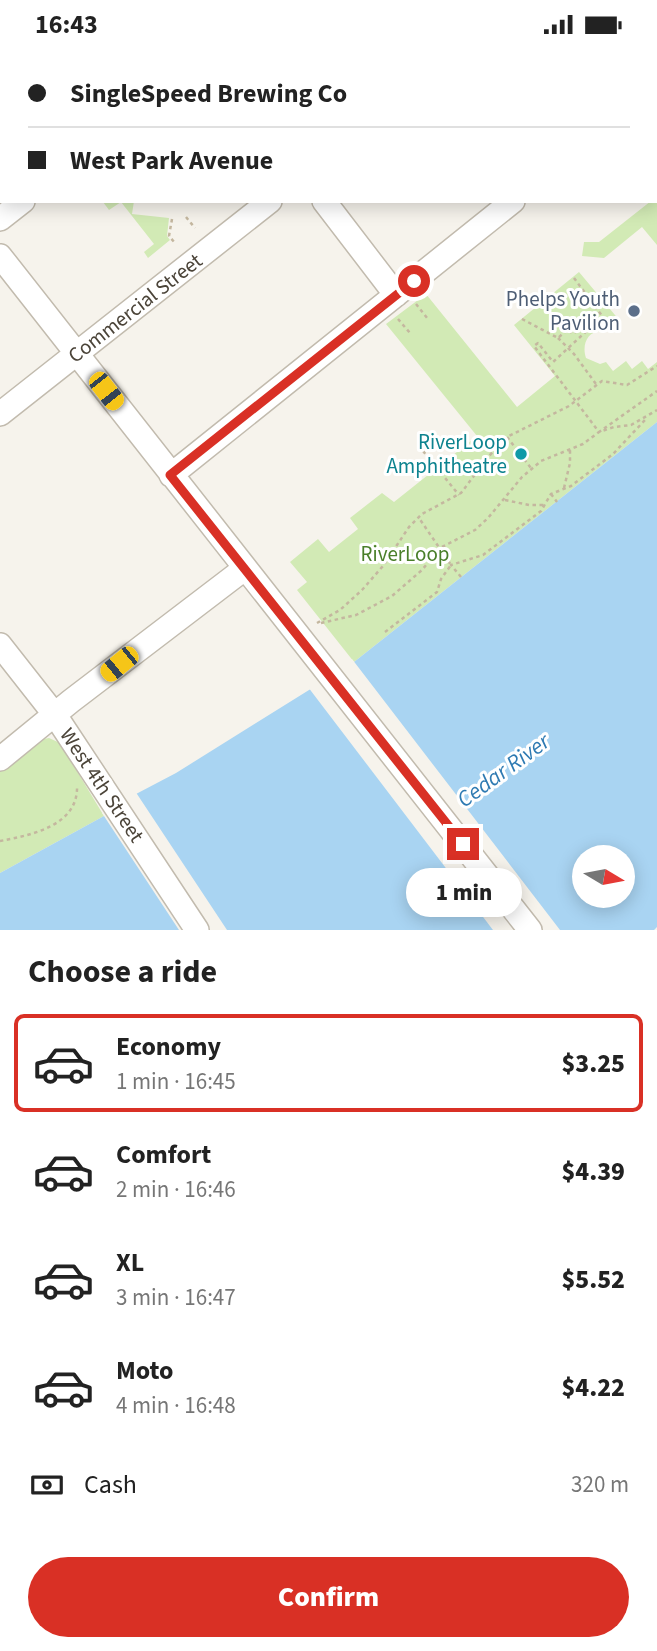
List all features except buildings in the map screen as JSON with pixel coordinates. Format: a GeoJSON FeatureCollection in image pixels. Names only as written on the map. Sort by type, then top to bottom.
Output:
{"type":"FeatureCollection","features":[{"type":"Feature","properties":{"kind":"street"},"geometry":{"type":"LineString","coordinates":[[0,219],[20,203]]}},
{"type":"Feature","properties":{"kind":"street","name":"Commercial Street"},"geometry":{"type":"LineString","coordinates":[[0,414],[267,203]]}},
{"type":"Feature","properties":{"kind":"street"},"geometry":{"type":"LineString","coordinates":[[326,203],[401,303]]}},
{"type":"Feature","properties":{"kind":"street"},"geometry":{"type":"LineString","coordinates":[[170,475],[401,303],[511,203]]}},
{"type":"Feature","properties":{"kind":"street"},"geometry":{"type":"LineString","coordinates":[[0,256],[530,930]]}},
{"type":"Feature","properties":{"kind":"street"},"geometry":{"type":"LineString","coordinates":[[0,759],[71,701],[244,569]]}},
{"type":"Feature","properties":{"kind":"street","name":"West 4th Street"},"geometry":{"type":"LineString","coordinates":[[0,645],[55,715],[197,930]]}},
{"type":"Feature","properties":{"kind":"path"},"geometry":{"type":"LineString","coordinates":[[186,217],[195,228]]}},
{"type":"Feature","properties":{"kind":"path"},"geometry":{"type":"LineString","coordinates":[[172,219],[169,236],[175,243]]}},
{"type":"Feature","properties":{"kind":"path"},"geometry":{"type":"LineString","coordinates":[[574,278],[611,328]]}},
{"type":"Feature","properties":{"kind":"path"},"geometry":{"type":"LineString","coordinates":[[401,303],[428,319]]}},
{"type":"Feature","properties":{"kind":"path"},"geometry":{"type":"LineString","coordinates":[[401,303],[410,334]]}},
{"type":"Feature","properties":{"kind":"path"},"geometry":{"type":"LineString","coordinates":[[522,319],[558,338],[569,347],[596,385]]}},
{"type":"Feature","properties":{"kind":"path"},"geometry":{"type":"LineString","coordinates":[[558,338],[568,329],[573,334],[587,322],[594,320],[597,324]]}},
{"type":"Feature","properties":{"kind":"path"},"geometry":{"type":"LineString","coordinates":[[599,432],[534,346],[538,343],[553,362],[583,334],[605,321]]}},
{"type":"Feature","properties":{"kind":"path"},"geometry":{"type":"LineString","coordinates":[[657,366],[627,384],[608,380],[596,385],[577,401],[507,437],[459,495],[435,506],[409,527],[372,580],[340,610],[317,623],[356,615],[378,605],[407,584],[440,548],[475,530],[505,500],[531,468],[541,461],[583,444],[657,391]]}},
{"type":"Feature","properties":{"kind":"path"},"geometry":{"type":"LineString","coordinates":[[386,632],[438,591],[441,579],[452,565],[483,555],[541,511],[551,494],[571,486],[613,454],[657,410]]}},
{"type":"Feature","properties":{"kind":"path"},"geometry":{"type":"LineString","coordinates":[[599,432],[631,425],[647,418]]}},
{"type":"Feature","properties":{"kind":"path"},"geometry":{"type":"LineString","coordinates":[[507,437],[531,468]]}},
{"type":"Feature","properties":{"kind":"path"},"geometry":{"type":"LineString","coordinates":[[564,488],[570,450]]}},
{"type":"Feature","properties":{"kind":"path"},"geometry":{"type":"LineString","coordinates":[[423,451],[459,495]]}},
{"type":"Feature","properties":{"kind":"path"},"geometry":{"type":"LineString","coordinates":[[551,494],[557,502]]}},
{"type":"Feature","properties":{"kind":"path"},"geometry":{"type":"LineString","coordinates":[[505,500],[544,505]]}},
{"type":"Feature","properties":{"kind":"path"},"geometry":{"type":"LineString","coordinates":[[419,518],[461,577]]}},
{"type":"Feature","properties":{"kind":"path"},"geometry":{"type":"LineString","coordinates":[[0,841],[38,833],[65,816],[77,796],[75,779]]}},
{"type":"Feature","properties":{"kind":"green space"},"geometry":{"type":"Polygon","coordinates":[[[104,203],[120,203],[109,210],[104,203]]]}},
{"type":"Feature","properties":{"kind":"green space"},"geometry":{"type":"Polygon","coordinates":[[[122,203],[134,203],[132,214],[169,218],[167,236],[170,240],[148,258],[144,252],[154,244],[122,203]]]}},
{"type":"Feature","properties":{"kind":"green space"},"geometry":{"type":"Polygon","coordinates":[[[648,203],[657,203],[657,245],[642,227],[604,258],[582,256],[584,242],[599,242],[648,203]]]}},
{"type":"Feature","properties":{"kind":"green space","name":"RiverLoop"},"geometry":{"type":"Polygon","coordinates":[[[579,272],[620,321],[606,332],[595,332],[588,338],[586,358],[600,364],[606,362],[613,371],[626,361],[632,369],[642,361],[648,369],[657,362],[657,422],[354,662],[297,590],[307,582],[290,562],[318,539],[329,552],[358,529],[350,518],[382,493],[394,502],[477,436],[386,324],[426,294],[517,407],[555,376],[514,325],[579,272]]]}},
{"type":"Feature","properties":{"kind":"green space"},"geometry":{"type":"Polygon","coordinates":[[[49,738],[60,743],[104,816],[0,873],[0,770],[39,740],[49,738]]]}},
{"type":"Feature","properties":{"kind":"water","name":"Cedar River"},"geometry":{"type":"Polygon","coordinates":[[[657,422],[657,927],[654,930],[0,930],[0,873],[176,773],[354,662],[657,422]]]}},
{"type":"Feature","properties":{"kind":"pier"},"geometry":{"type":"Polygon","coordinates":[[[352,659],[560,930],[493,930],[308,687],[352,659]]]}},
{"type":"Feature","properties":{"kind":"pier"},"geometry":{"type":"Polygon","coordinates":[[[135,791],[227,930],[179,930],[102,813],[135,791]]]}},
{"type":"Feature","properties":{"kind":"place","name":"Phelps Youth Pavilion"},"geometry":{"type":"Point","coordinates":[634,311]}},
{"type":"Feature","properties":{"kind":"place","name":"RiverLoop Amphitheatre"},"geometry":{"type":"Point","coordinates":[521,454]}},
{"type":"Feature","properties":{"kind":"route"},"geometry":{"type":"LineString","coordinates":[[414,281],[170,475],[463,844]]}}]}
